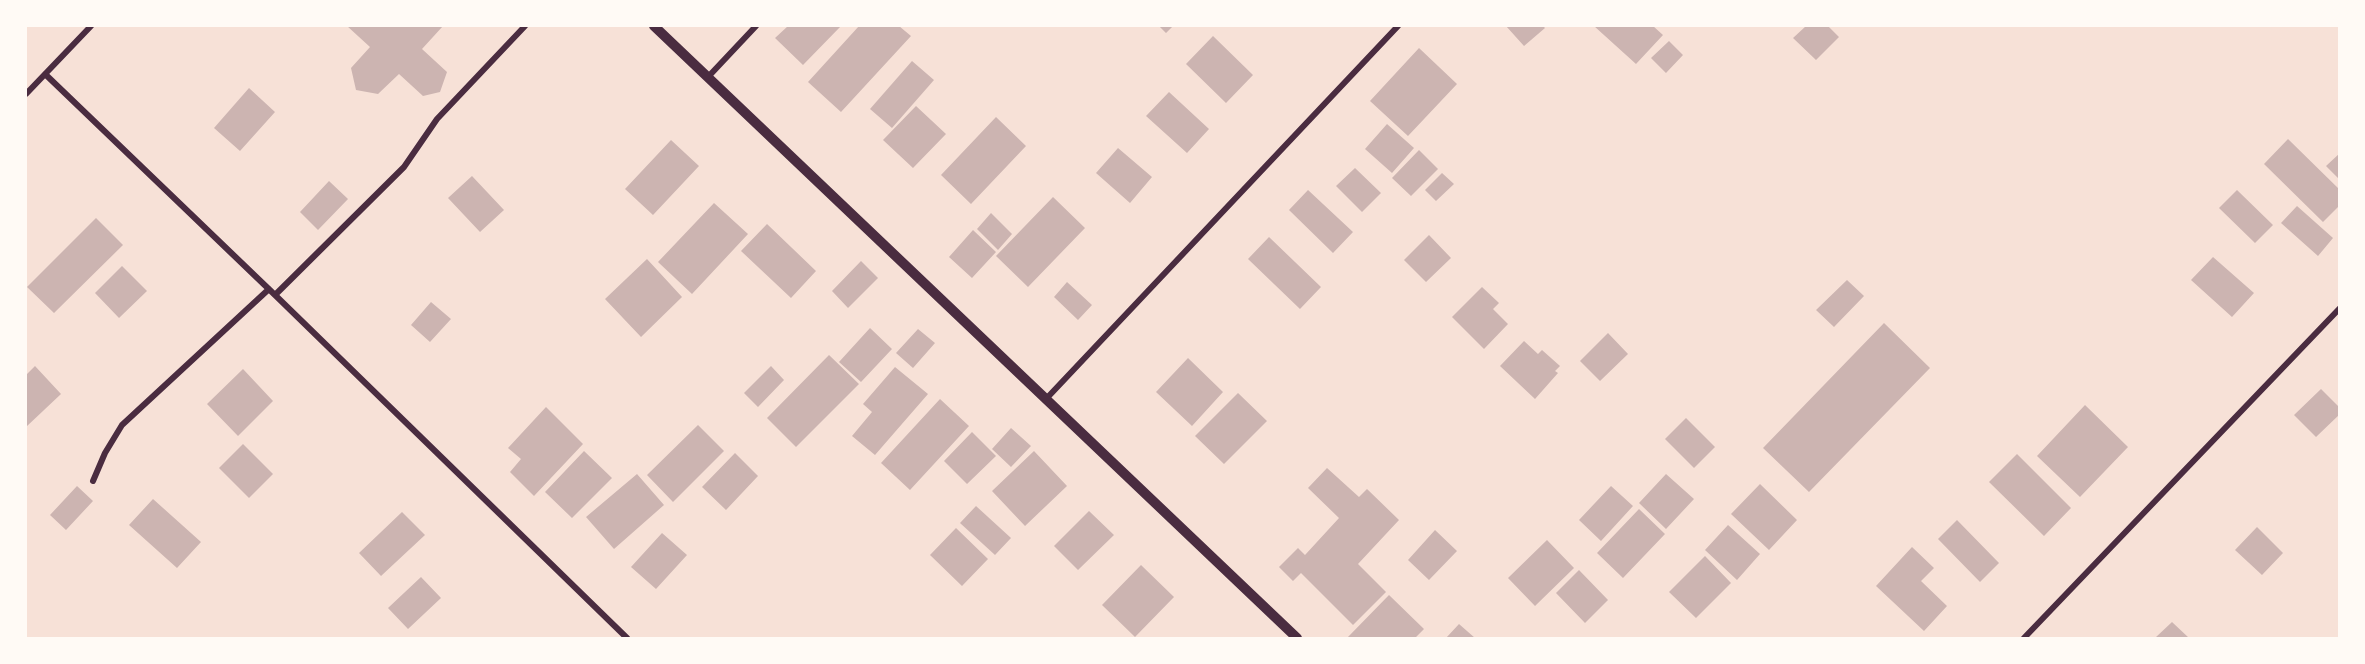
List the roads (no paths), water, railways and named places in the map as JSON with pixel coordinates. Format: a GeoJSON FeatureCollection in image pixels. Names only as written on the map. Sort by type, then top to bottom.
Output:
{"type":"FeatureCollection","features":[{"type":"Feature","properties":{"kind":"street"},"geometry":{"type":"LineString","coordinates":[[26,94],[91,26]]}},
{"type":"Feature","properties":{"kind":"street"},"geometry":{"type":"LineString","coordinates":[[275,295],[404,167],[437,119],[525,26]]}},
{"type":"Feature","properties":{"kind":"street"},"geometry":{"type":"LineString","coordinates":[[654,26],[1297,639]]}},
{"type":"Feature","properties":{"kind":"street"},"geometry":{"type":"LineString","coordinates":[[708,77],[756,26]]}},
{"type":"Feature","properties":{"kind":"street"},"geometry":{"type":"LineString","coordinates":[[1046,399],[1398,26]]}},
{"type":"Feature","properties":{"kind":"street"},"geometry":{"type":"LineString","coordinates":[[45,74],[627,639]]}},
{"type":"Feature","properties":{"kind":"street"},"geometry":{"type":"LineString","coordinates":[[93,481],[105,453],[122,425],[269,289]]}},
{"type":"Feature","properties":{"kind":"street"},"geometry":{"type":"LineString","coordinates":[[2024,639],[2340,308]]}}]}
